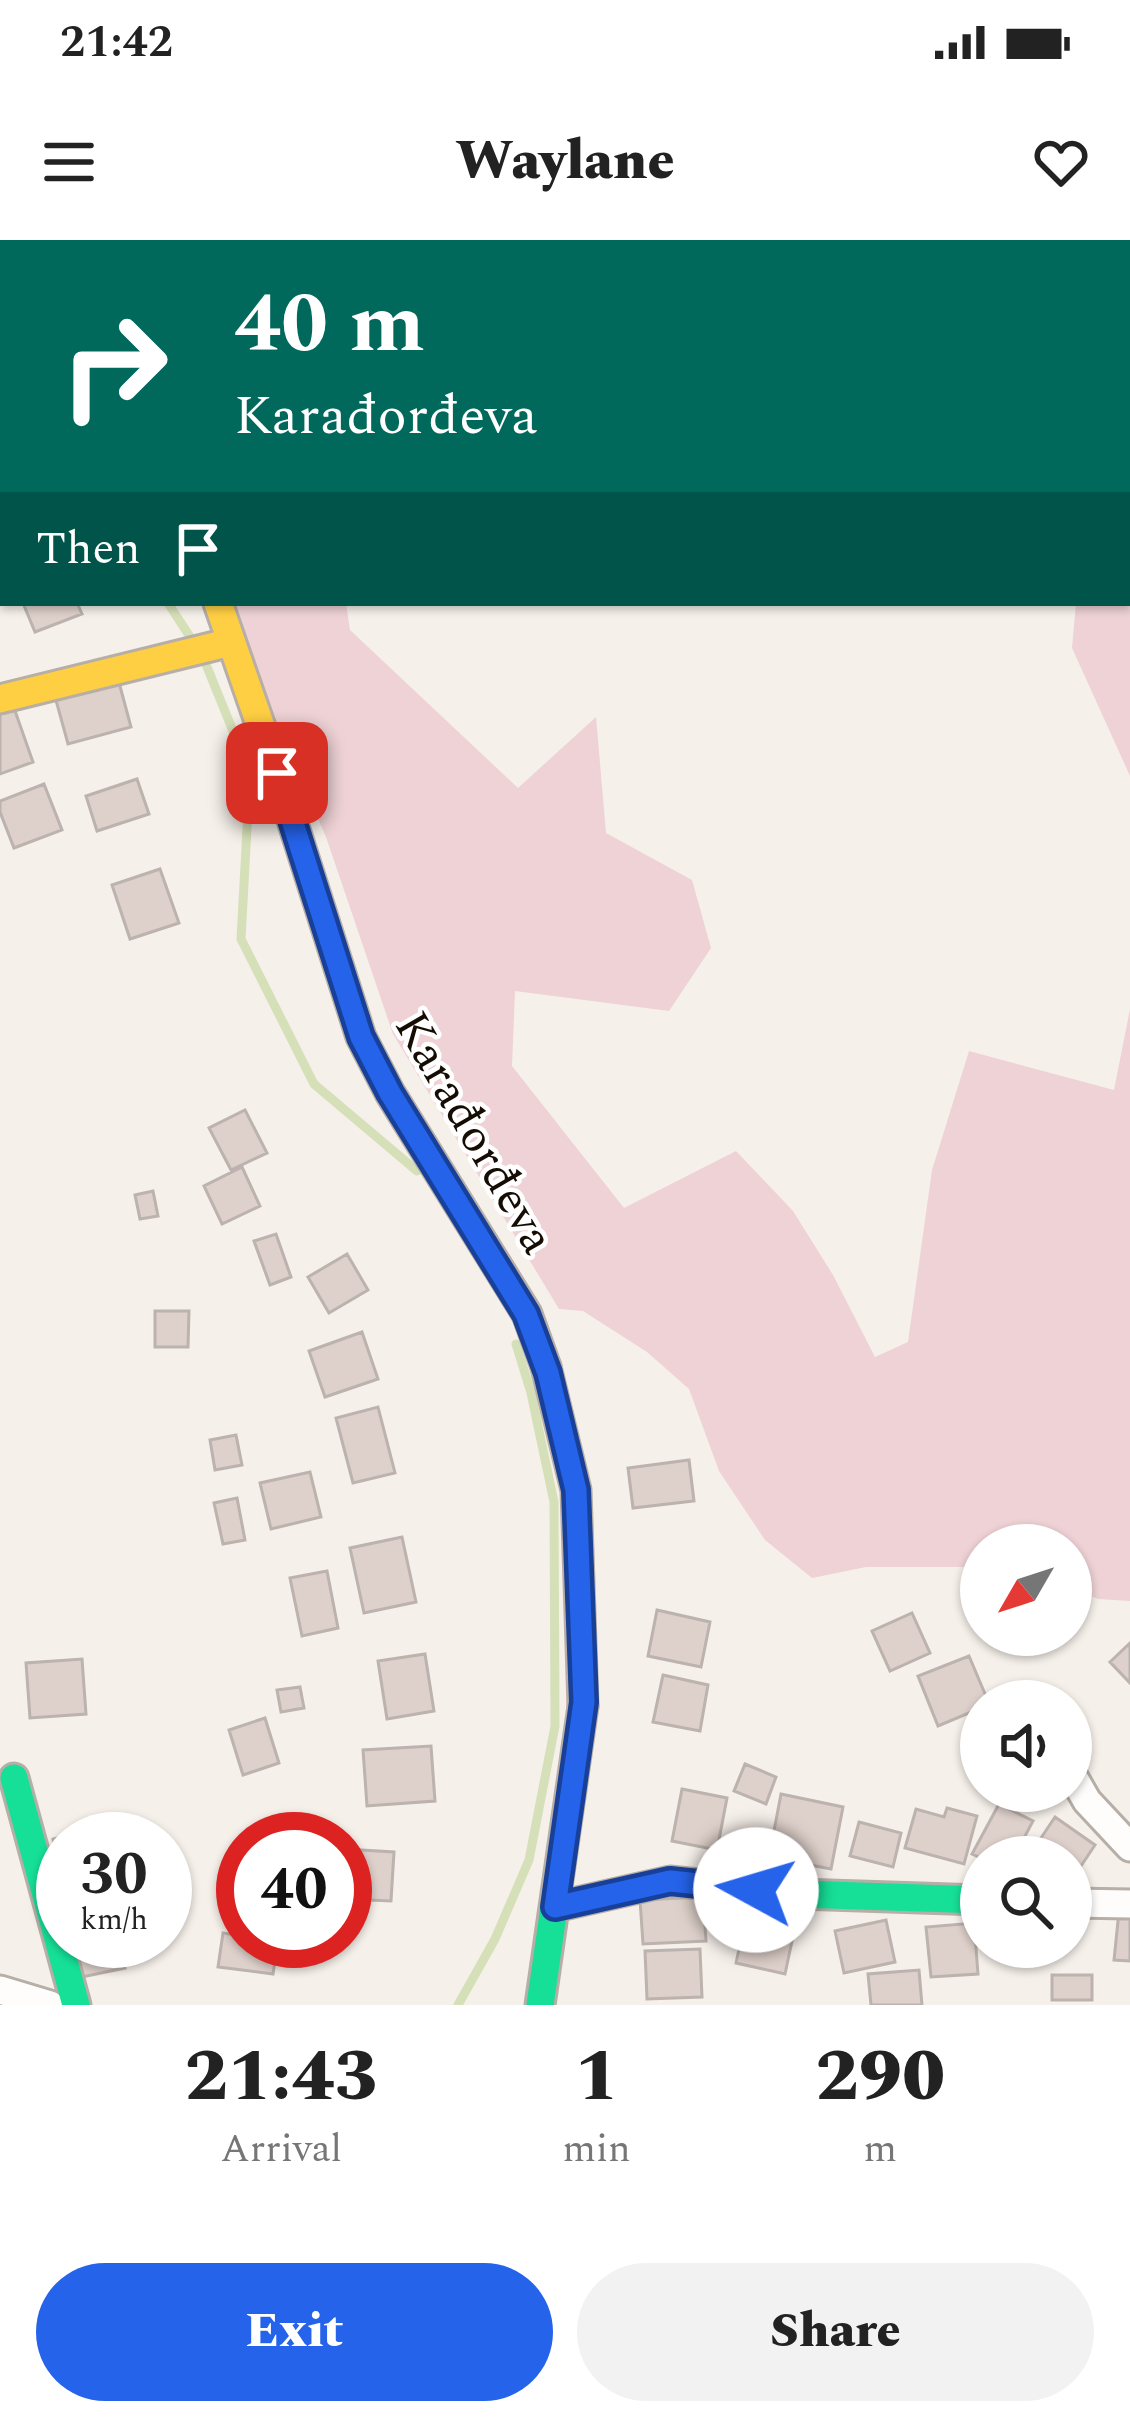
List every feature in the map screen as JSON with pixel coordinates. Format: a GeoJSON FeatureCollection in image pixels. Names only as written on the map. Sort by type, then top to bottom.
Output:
{"type":"FeatureCollection","features":[{"type":"Feature","properties":{"kind":"main road","name":"Karađorđeva"},"geometry":{"type":"LineString","coordinates":[[218,606],[222,645],[361,1037],[390,1093],[526,1314],[548,1373],[576,1490],[584,1702],[540,2005]]}},
{"type":"Feature","properties":{"kind":"main road"},"geometry":{"type":"LineString","coordinates":[[0,698],[59,680],[222,645]]}},
{"type":"Feature","properties":{"kind":"main road"},"geometry":{"type":"LineString","coordinates":[[14,1778],[76,2005]]}},
{"type":"Feature","properties":{"kind":"main road"},"geometry":{"type":"LineString","coordinates":[[555,1907],[670,1881],[799,1894],[960,1899]]}},
{"type":"Feature","properties":{"kind":"street"},"geometry":{"type":"LineString","coordinates":[[1092,1804],[1130,1846]]}},
{"type":"Feature","properties":{"kind":"street"},"geometry":{"type":"LineString","coordinates":[[1092,1903],[1130,1904]]}},
{"type":"Feature","properties":{"kind":"street"},"geometry":{"type":"LineString","coordinates":[[0,1990],[50,2005]]}},
{"type":"Feature","properties":{"kind":"shaded area"},"geometry":{"type":"Polygon","coordinates":[[[226,606],[346,606],[350,630],[518,788],[596,717],[606,833],[692,880],[711,948],[669,1011],[515,991],[512,1066],[624,1208],[736,1151],[793,1211],[875,1357],[908,1342],[932,1170],[969,1051],[1114,1090],[1130,1009],[1130,1601],[1092,1597],[1092,1524],[960,1524],[960,1567],[866,1567],[812,1578],[765,1540],[719,1471],[689,1389],[647,1352],[583,1311],[559,1309],[393,1034],[326,837],[226,606]]]}},
{"type":"Feature","properties":{"kind":"shaded area"},"geometry":{"type":"Polygon","coordinates":[[[1076,606],[1130,606],[1130,776],[1072,648],[1076,606]]]}},
{"type":"Feature","properties":{"kind":"building"},"geometry":{"type":"Polygon","coordinates":[[[24,606],[78,606],[82,614],[35,632],[24,606]]]}},
{"type":"Feature","properties":{"kind":"building"},"geometry":{"type":"Polygon","coordinates":[[[117,675],[131,727],[68,744],[54,693],[117,675]]]}},
{"type":"Feature","properties":{"kind":"building"},"geometry":{"type":"Polygon","coordinates":[[[14,708],[33,762],[0,774],[0,713],[14,708]]]}},
{"type":"Feature","properties":{"kind":"building"},"geometry":{"type":"Polygon","coordinates":[[[137,779],[149,814],[97,831],[86,796],[137,779]]]}},
{"type":"Feature","properties":{"kind":"building"},"geometry":{"type":"Polygon","coordinates":[[[44,784],[62,830],[14,848],[0,801],[44,784]]]}},
{"type":"Feature","properties":{"kind":"building"},"geometry":{"type":"Polygon","coordinates":[[[160,869],[179,923],[130,939],[112,885],[160,869]]]}},
{"type":"Feature","properties":{"kind":"building"},"geometry":{"type":"Polygon","coordinates":[[[245,1110],[267,1153],[231,1170],[209,1128],[245,1110]]]}},
{"type":"Feature","properties":{"kind":"building"},"geometry":{"type":"Polygon","coordinates":[[[242,1167],[260,1206],[222,1224],[204,1186],[242,1167]]]}},
{"type":"Feature","properties":{"kind":"building"},"geometry":{"type":"Polygon","coordinates":[[[153,1191],[158,1216],[140,1219],[135,1195],[153,1191]]]}},
{"type":"Feature","properties":{"kind":"building"},"geometry":{"type":"Polygon","coordinates":[[[276,1234],[291,1277],[270,1285],[254,1241],[276,1234]]]}},
{"type":"Feature","properties":{"kind":"building"},"geometry":{"type":"Polygon","coordinates":[[[347,1254],[368,1290],[329,1313],[308,1277],[347,1254]]]}},
{"type":"Feature","properties":{"kind":"building"},"geometry":{"type":"Polygon","coordinates":[[[155,1311],[189,1311],[188,1347],[155,1347],[155,1311]]]}},
{"type":"Feature","properties":{"kind":"building"},"geometry":{"type":"Polygon","coordinates":[[[362,1332],[378,1379],[325,1397],[309,1351],[362,1332]]]}},
{"type":"Feature","properties":{"kind":"building"},"geometry":{"type":"Polygon","coordinates":[[[378,1407],[395,1473],[353,1483],[336,1418],[378,1407]]]}},
{"type":"Feature","properties":{"kind":"building"},"geometry":{"type":"Polygon","coordinates":[[[236,1435],[242,1465],[215,1470],[210,1440],[236,1435]]]}},
{"type":"Feature","properties":{"kind":"building"},"geometry":{"type":"Polygon","coordinates":[[[689,1460],[694,1501],[633,1508],[628,1468],[689,1460]]]}},
{"type":"Feature","properties":{"kind":"building"},"geometry":{"type":"Polygon","coordinates":[[[310,1472],[321,1517],[271,1529],[260,1483],[310,1472]]]}},
{"type":"Feature","properties":{"kind":"building"},"geometry":{"type":"Polygon","coordinates":[[[237,1498],[245,1540],[223,1544],[214,1503],[237,1498]]]}},
{"type":"Feature","properties":{"kind":"building"},"geometry":{"type":"Polygon","coordinates":[[[402,1537],[416,1602],[364,1613],[350,1548],[402,1537]]]}},
{"type":"Feature","properties":{"kind":"building"},"geometry":{"type":"Polygon","coordinates":[[[327,1571],[338,1628],[302,1636],[290,1578],[327,1571]]]}},
{"type":"Feature","properties":{"kind":"building"},"geometry":{"type":"Polygon","coordinates":[[[657,1610],[710,1622],[701,1667],[648,1656],[657,1610]]]}},
{"type":"Feature","properties":{"kind":"building"},"geometry":{"type":"Polygon","coordinates":[[[912,1613],[930,1653],[890,1671],[872,1631],[912,1613]]]}},
{"type":"Feature","properties":{"kind":"building"},"geometry":{"type":"Polygon","coordinates":[[[1130,1643],[1130,1683],[1110,1662],[1130,1643]]]}},
{"type":"Feature","properties":{"kind":"building"},"geometry":{"type":"Polygon","coordinates":[[[425,1654],[434,1711],[387,1719],[378,1661],[425,1654]]]}},
{"type":"Feature","properties":{"kind":"building"},"geometry":{"type":"Polygon","coordinates":[[[969,1656],[979,1680],[960,1680],[960,1717],[938,1726],[918,1676],[969,1656]]]}},
{"type":"Feature","properties":{"kind":"building"},"geometry":{"type":"Polygon","coordinates":[[[82,1659],[86,1714],[30,1718],[26,1663],[82,1659]]]}},
{"type":"Feature","properties":{"kind":"building"},"geometry":{"type":"Polygon","coordinates":[[[663,1675],[708,1685],[700,1731],[653,1722],[663,1675]]]}},
{"type":"Feature","properties":{"kind":"building"},"geometry":{"type":"Polygon","coordinates":[[[300,1687],[304,1708],[281,1712],[277,1690],[300,1687]]]}},
{"type":"Feature","properties":{"kind":"building"},"geometry":{"type":"Polygon","coordinates":[[[265,1718],[279,1763],[243,1775],[229,1730],[265,1718]]]}},
{"type":"Feature","properties":{"kind":"building"},"geometry":{"type":"Polygon","coordinates":[[[431,1746],[435,1801],[367,1806],[363,1750],[431,1746]]]}},
{"type":"Feature","properties":{"kind":"building"},"geometry":{"type":"Polygon","coordinates":[[[745,1764],[776,1777],[766,1804],[734,1791],[745,1764]]]}},
{"type":"Feature","properties":{"kind":"building"},"geometry":{"type":"Polygon","coordinates":[[[682,1789],[727,1798],[717,1850],[672,1841],[682,1789]]]}},
{"type":"Feature","properties":{"kind":"building"},"geometry":{"type":"Polygon","coordinates":[[[781,1794],[843,1807],[831,1869],[769,1857],[781,1794]]]}},
{"type":"Feature","properties":{"kind":"building"},"geometry":{"type":"Polygon","coordinates":[[[947,1808],[977,1816],[972,1836],[960,1836],[960,1863],[905,1848],[916,1809],[944,1817],[947,1808]]]}},
{"type":"Feature","properties":{"kind":"building"},"geometry":{"type":"Polygon","coordinates":[[[995,1812],[1015,1812],[1033,1821],[1025,1836],[982,1836],[995,1812]]]}},
{"type":"Feature","properties":{"kind":"building"},"geometry":{"type":"Polygon","coordinates":[[[1055,1817],[1082,1836],[1042,1836],[1055,1817]]]}},
{"type":"Feature","properties":{"kind":"building"},"geometry":{"type":"Polygon","coordinates":[[[859,1822],[901,1833],[893,1867],[850,1856],[859,1822]]]}},
{"type":"Feature","properties":{"kind":"building"},"geometry":{"type":"Polygon","coordinates":[[[372,1851],[394,1852],[391,1901],[372,1900],[372,1851]]]}},
{"type":"Feature","properties":{"kind":"building"},"geometry":{"type":"Polygon","coordinates":[[[703,1897],[706,1941],[643,1944],[640,1900],[703,1897]]]}},
{"type":"Feature","properties":{"kind":"building"},"geometry":{"type":"Polygon","coordinates":[[[1119,1911],[1130,1912],[1130,1961],[1114,1960],[1119,1911]]]}},
{"type":"Feature","properties":{"kind":"building"},"geometry":{"type":"Polygon","coordinates":[[[746,1916],[795,1927],[785,1974],[736,1963],[746,1916]]]}},
{"type":"Feature","properties":{"kind":"building"},"geometry":{"type":"Polygon","coordinates":[[[886,1920],[895,1962],[844,1973],[835,1931],[886,1920]]]}},
{"type":"Feature","properties":{"kind":"building"},"geometry":{"type":"Polygon","coordinates":[[[960,1924],[960,1968],[978,1968],[978,1974],[931,1977],[926,1927],[960,1924]]]}},
{"type":"Feature","properties":{"kind":"building"},"geometry":{"type":"Polygon","coordinates":[[[700,1949],[702,1997],[647,1999],[645,1951],[700,1949]]]}},
{"type":"Feature","properties":{"kind":"building"},"geometry":{"type":"Polygon","coordinates":[[[80,1968],[125,1968],[82,1977],[80,1968]]]}},
{"type":"Feature","properties":{"kind":"building"},"geometry":{"type":"Polygon","coordinates":[[[226,1968],[274,1968],[273,1974],[226,1968]]]}},
{"type":"Feature","properties":{"kind":"building"},"geometry":{"type":"Polygon","coordinates":[[[919,1970],[922,2005],[871,2005],[868,1974],[919,1970]]]}},
{"type":"Feature","properties":{"kind":"building"},"geometry":{"type":"Polygon","coordinates":[[[1052,1975],[1092,1975],[1092,2000],[1052,2000],[1052,1975]]]}},
{"type":"Feature","properties":{"kind":"waterway"},"geometry":{"type":"LineString","coordinates":[[170,606],[194,643]]}},
{"type":"Feature","properties":{"kind":"waterway"},"geometry":{"type":"LineString","coordinates":[[203,657],[250,773],[241,939],[314,1084],[417,1171]]}},
{"type":"Feature","properties":{"kind":"waterway"},"geometry":{"type":"LineString","coordinates":[[458,2005],[495,1939],[529,1860],[555,1726],[554,1502],[516,1344]]}},
{"type":"Feature","properties":{"kind":"traffic: fast"},"geometry":{"type":"LineString","coordinates":[[540,2005],[583,1706]]}},
{"type":"Feature","properties":{"kind":"traffic: fast"},"geometry":{"type":"LineString","coordinates":[[14,1778],[76,2005]]}},
{"type":"Feature","properties":{"kind":"traffic: fast"},"geometry":{"type":"LineString","coordinates":[[555,1907],[670,1881],[799,1894],[960,1899]]}},
{"type":"Feature","properties":{"kind":"traffic: slow"},"geometry":{"type":"LineString","coordinates":[[219,606],[361,1037],[390,1093],[527,1314],[546,1367]]}},
{"type":"Feature","properties":{"kind":"traffic: slow"},"geometry":{"type":"LineString","coordinates":[[0,699],[231,642]]}},
{"type":"Feature","properties":{"kind":"traffic: jam"},"geometry":{"type":"LineString","coordinates":[[546,1367],[576,1490],[583,1706]]}},
{"type":"Feature","properties":{"kind":"route"},"geometry":{"type":"LineString","coordinates":[[277,773],[361,1037],[390,1093],[526,1314],[548,1373],[576,1490],[584,1702],[555,1907],[670,1881],[756,1890]]}}]}
